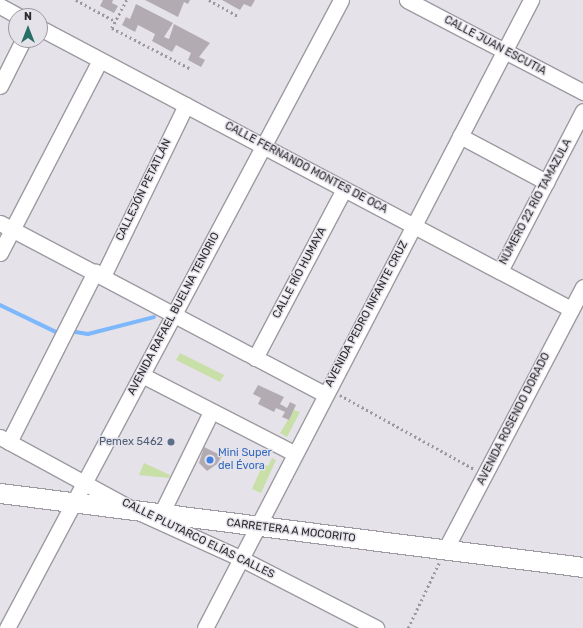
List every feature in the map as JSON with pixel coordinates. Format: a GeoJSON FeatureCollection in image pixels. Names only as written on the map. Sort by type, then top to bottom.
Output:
{"type":"FeatureCollection","features":[{"type":"Feature","properties":{"kind":"main road","name":"CARRETERA A MOCORITO"},"geometry":{"type":"LineString","coordinates":[[0,493],[73,501],[258,527],[583,567]]}},
{"type":"Feature","properties":{"kind":"street","name":"AVENIDA RAFAEL BUELNA TENORIO"},"geometry":{"type":"LineString","coordinates":[[7,628],[73,501],[265,147],[342,0]]}},
{"type":"Feature","properties":{"kind":"street","name":"CALLE JUAN ESCUTIA"},"geometry":{"type":"LineString","coordinates":[[407,0],[583,92]]}},
{"type":"Feature","properties":{"kind":"street","name":"AVENIDA PEDRO INFANTE CRUZ"},"geometry":{"type":"LineString","coordinates":[[205,628],[242,559],[294,453],[531,0]]}},
{"type":"Feature","properties":{"kind":"street","name":"CALLE FERNANDO MONTES DE OCA"},"geometry":{"type":"LineString","coordinates":[[48,32],[571,309]]}},
{"type":"Feature","properties":{"kind":"street"},"geometry":{"type":"LineString","coordinates":[[0,86],[19,48]]}},
{"type":"Feature","properties":{"kind":"street"},"geometry":{"type":"LineString","coordinates":[[0,253],[6,226],[100,60]]}},
{"type":"Feature","properties":{"kind":"street","name":"CALLEJÓN PETATLÁN"},"geometry":{"type":"LineString","coordinates":[[5,439],[99,274],[186,105]]}},
{"type":"Feature","properties":{"kind":"street","name":"NÚMERO 22 RÍO TAMAZULA"},"geometry":{"type":"LineString","coordinates":[[500,271],[583,111]]}},
{"type":"Feature","properties":{"kind":"street"},"geometry":{"type":"LineString","coordinates":[[460,136],[546,182]]}},
{"type":"Feature","properties":{"kind":"street","name":"CALLE RÍO HUMAYA"},"geometry":{"type":"LineString","coordinates":[[255,358],[344,189]]}},
{"type":"Feature","properties":{"kind":"street"},"geometry":{"type":"LineString","coordinates":[[6,226],[255,358],[327,392]]}},
{"type":"Feature","properties":{"kind":"street","name":"AVENIDA ROSENDO DORADO"},"geometry":{"type":"LineString","coordinates":[[445,550],[583,287]]}},
{"type":"Feature","properties":{"kind":"street"},"geometry":{"type":"LineString","coordinates":[[142,374],[211,412],[294,453]]}},
{"type":"Feature","properties":{"kind":"street"},"geometry":{"type":"LineString","coordinates":[[161,514],[211,412]]}},
{"type":"Feature","properties":{"kind":"street","name":"CALLE PLUTARCO ELÍAS CALLES"},"geometry":{"type":"LineString","coordinates":[[5,439],[85,480],[134,510],[242,559],[376,628]]}},
{"type":"Feature","properties":{"kind":"path"},"geometry":{"type":"LineString","coordinates":[[76,0],[116,21]]}},
{"type":"Feature","properties":{"kind":"path"},"geometry":{"type":"LineString","coordinates":[[126,0],[112,28],[191,69]]}},
{"type":"Feature","properties":{"kind":"path"},"geometry":{"type":"LineString","coordinates":[[209,0],[238,16]]}},
{"type":"Feature","properties":{"kind":"path"},"geometry":{"type":"LineString","coordinates":[[327,392],[485,475]]}},
{"type":"Feature","properties":{"kind":"path"},"geometry":{"type":"LineString","coordinates":[[408,628],[445,550]]}},
{"type":"Feature","properties":{"kind":"green space"},"geometry":{"type":"Polygon","coordinates":[[[180,353],[224,375],[220,382],[176,360],[180,353]]]}},
{"type":"Feature","properties":{"kind":"green space"},"geometry":{"type":"Polygon","coordinates":[[[294,410],[300,412],[287,437],[280,433],[294,410]]]}},
{"type":"Feature","properties":{"kind":"green space"},"geometry":{"type":"Polygon","coordinates":[[[272,458],[276,460],[261,493],[252,489],[263,464],[268,466],[272,458]]]}},
{"type":"Feature","properties":{"kind":"green space"},"geometry":{"type":"Polygon","coordinates":[[[144,463],[170,475],[169,478],[139,475],[144,463]]]}},
{"type":"Feature","properties":{"kind":"building"},"geometry":{"type":"Polygon","coordinates":[[[103,0],[113,0],[112,3],[118,6],[114,13],[100,6],[103,0]]]}},
{"type":"Feature","properties":{"kind":"building"},"geometry":{"type":"Polygon","coordinates":[[[145,0],[190,0],[188,4],[184,2],[178,17],[145,0]]]}},
{"type":"Feature","properties":{"kind":"building"},"geometry":{"type":"Polygon","coordinates":[[[222,0],[255,0],[251,7],[244,4],[240,10],[222,0]]]}},
{"type":"Feature","properties":{"kind":"building"},"geometry":{"type":"Polygon","coordinates":[[[136,4],[173,23],[164,37],[169,39],[174,24],[210,43],[199,57],[205,60],[201,67],[188,60],[191,53],[176,45],[172,52],[152,41],[155,34],[138,25],[135,32],[122,25],[126,17],[130,19],[136,4]]]}},
{"type":"Feature","properties":{"kind":"building"},"geometry":{"type":"Polygon","coordinates":[[[258,385],[284,397],[280,404],[287,408],[290,402],[296,405],[289,420],[282,417],[285,412],[276,408],[274,412],[258,404],[261,398],[253,394],[258,385]]]}},
{"type":"Feature","properties":{"kind":"building","name":"Mini Super del Évora"},"geometry":{"type":"Polygon","coordinates":[[[204,447],[222,456],[217,464],[207,471],[199,463],[204,447]]]}},
{"type":"Feature","properties":{"kind":"waterway"},"geometry":{"type":"LineString","coordinates":[[0,305],[60,334]]}},
{"type":"Feature","properties":{"kind":"waterway"},"geometry":{"type":"LineString","coordinates":[[69,331],[88,334],[154,317]]}},
{"type":"Feature","properties":{"kind":"place","name":"Pemex 5462"},"geometry":{"type":"Point","coordinates":[171,442]}},
{"type":"Feature","properties":{"kind":"place","name":"Mini Super del Évora"},"geometry":{"type":"Point","coordinates":[210,460]}}]}
